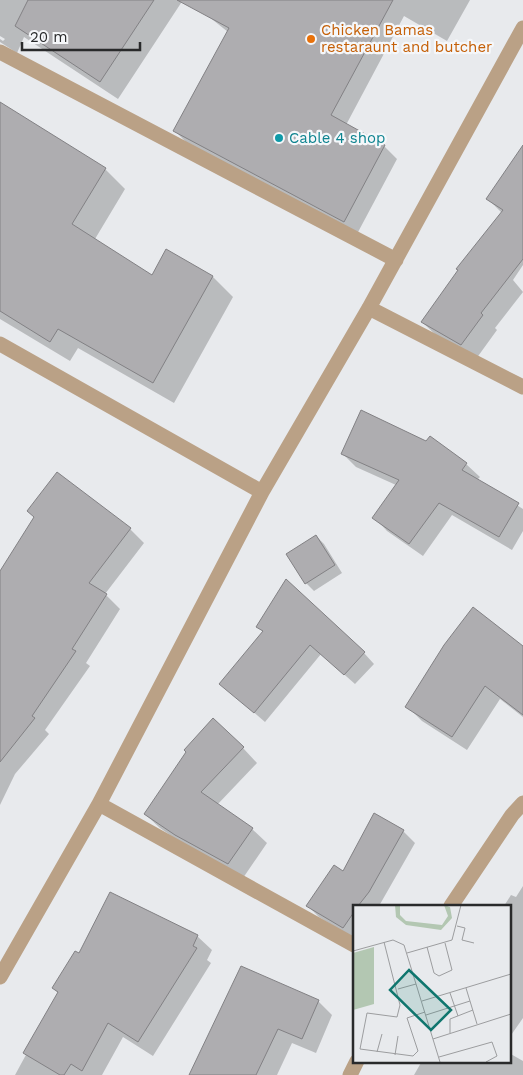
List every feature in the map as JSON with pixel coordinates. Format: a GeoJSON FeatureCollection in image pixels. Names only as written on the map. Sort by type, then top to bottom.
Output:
{"type":"FeatureCollection","features":[{"type":"Feature","properties":{"kind":"street"},"geometry":{"type":"LineString","coordinates":[[0,977],[99,804],[262,492],[396,260],[523,28]]}},
{"type":"Feature","properties":{"kind":"street"},"geometry":{"type":"LineString","coordinates":[[0,52],[396,260]]}},
{"type":"Feature","properties":{"kind":"street"},"geometry":{"type":"LineString","coordinates":[[369,308],[523,387]]}},
{"type":"Feature","properties":{"kind":"street"},"geometry":{"type":"LineString","coordinates":[[0,344],[262,492]]}},
{"type":"Feature","properties":{"kind":"street"},"geometry":{"type":"LineString","coordinates":[[453,905],[512,815],[523,803]]}},
{"type":"Feature","properties":{"kind":"street"},"geometry":{"type":"LineString","coordinates":[[99,804],[353,945]]}},
{"type":"Feature","properties":{"kind":"street"},"geometry":{"type":"LineString","coordinates":[[350,1075],[356,1062]]}},
{"type":"Feature","properties":{"kind":"building"},"geometry":{"type":"Polygon","coordinates":[[[28,0],[154,0],[100,82],[15,26],[28,0]]]}},
{"type":"Feature","properties":{"kind":"building"},"geometry":{"type":"Polygon","coordinates":[[[177,0],[393,0],[331,115],[385,145],[344,222],[173,131],[229,28],[177,0]]]}},
{"type":"Feature","properties":{"kind":"building"},"geometry":{"type":"Polygon","coordinates":[[[0,102],[106,168],[72,224],[152,275],[166,249],[213,276],[153,383],[58,329],[50,342],[0,311],[0,102]]]}},
{"type":"Feature","properties":{"kind":"building"},"geometry":{"type":"Polygon","coordinates":[[[523,145],[523,259],[481,313],[483,315],[461,345],[421,322],[458,270],[456,269],[503,210],[486,199],[523,145]]]}},
{"type":"Feature","properties":{"kind":"building"},"geometry":{"type":"Polygon","coordinates":[[[361,410],[426,441],[430,436],[467,463],[462,470],[519,503],[499,537],[439,503],[409,544],[372,518],[399,480],[341,454],[361,410]]]}},
{"type":"Feature","properties":{"kind":"building"},"geometry":{"type":"Polygon","coordinates":[[[57,472],[131,528],[89,583],[107,594],[72,649],[76,651],[32,716],[35,718],[0,762],[0,571],[34,517],[27,511],[57,472]]]}},
{"type":"Feature","properties":{"kind":"building"},"geometry":{"type":"Polygon","coordinates":[[[316,535],[335,565],[305,584],[286,554],[316,535]]]}},
{"type":"Feature","properties":{"kind":"building"},"geometry":{"type":"Polygon","coordinates":[[[286,579],[365,652],[344,675],[310,645],[254,713],[219,684],[263,631],[256,627],[286,579]]]}},
{"type":"Feature","properties":{"kind":"building"},"geometry":{"type":"Polygon","coordinates":[[[473,607],[523,646],[523,715],[485,686],[452,737],[405,707],[444,645],[473,607]]]}},
{"type":"Feature","properties":{"kind":"building"},"geometry":{"type":"Polygon","coordinates":[[[213,718],[244,747],[201,792],[253,828],[228,864],[175,835],[144,814],[186,752],[184,750],[213,718]]]}},
{"type":"Feature","properties":{"kind":"building"},"geometry":{"type":"Polygon","coordinates":[[[374,813],[404,830],[369,892],[359,905],[353,905],[353,913],[343,928],[306,906],[334,865],[343,871],[374,813]]]}},
{"type":"Feature","properties":{"kind":"building"},"geometry":{"type":"Polygon","coordinates":[[[110,892],[198,935],[193,946],[197,948],[138,1042],[108,1023],[82,1071],[71,1064],[64,1075],[60,1075],[23,1053],[58,992],[52,988],[75,951],[79,953],[110,892]]]}},
{"type":"Feature","properties":{"kind":"building"},"geometry":{"type":"Polygon","coordinates":[[[241,966],[319,1000],[302,1039],[278,1029],[256,1075],[189,1075],[241,966]]]}},
{"type":"Feature","properties":{"kind":"place","name":"Chicken Bamas restaraunt and butcher"},"geometry":{"type":"Point","coordinates":[311,39]}},
{"type":"Feature","properties":{"kind":"place","name":"Cable 4 shop"},"geometry":{"type":"Point","coordinates":[279,138]}}]}
